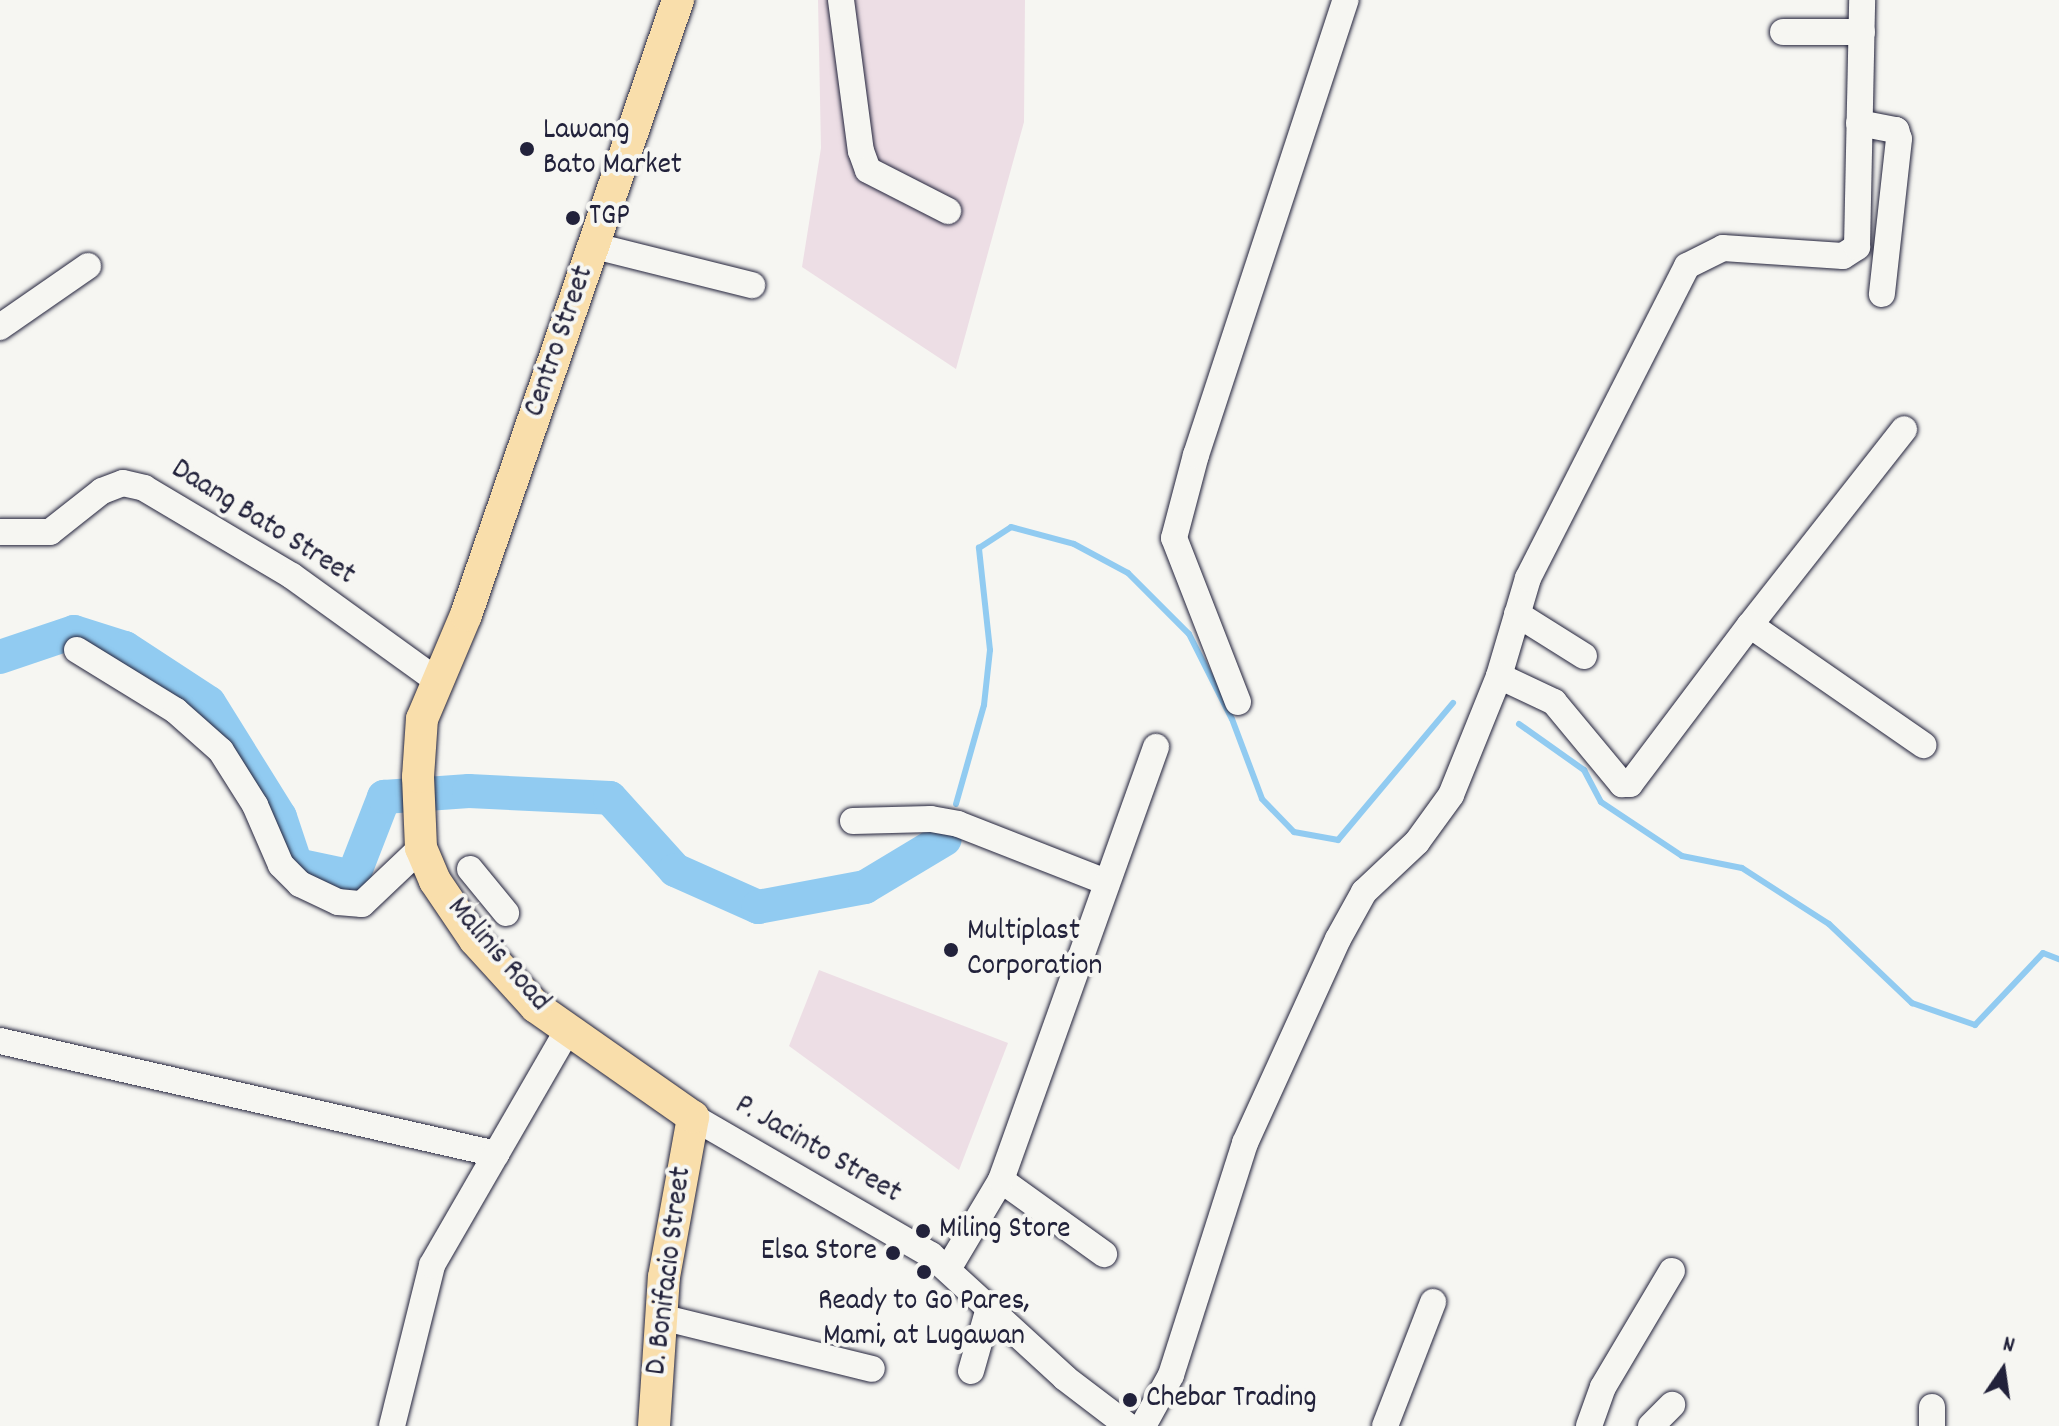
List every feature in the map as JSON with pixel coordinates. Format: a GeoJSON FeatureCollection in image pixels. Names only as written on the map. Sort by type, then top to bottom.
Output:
{"type":"FeatureCollection","features":[{"type":"Feature","properties":{"kind":"main road","name":"Centro Street"},"geometry":{"type":"LineString","coordinates":[[436,680],[466,615],[678,0]]}},
{"type":"Feature","properties":{"kind":"main road","name":"Malinis Road"},"geometry":{"type":"LineString","coordinates":[[436,680],[422,719],[418,788],[421,848],[435,881],[475,940],[536,1007],[693,1117]]}},
{"type":"Feature","properties":{"kind":"main road","name":"D. Bonifacio Street"},"geometry":{"type":"LineString","coordinates":[[654,1426],[661,1317],[693,1117]]}},
{"type":"Feature","properties":{"kind":"street"},"geometry":{"type":"LineString","coordinates":[[841,0],[861,151],[868,170],[948,211]]}},
{"type":"Feature","properties":{"kind":"street"},"geometry":{"type":"LineString","coordinates":[[1238,702],[1174,538],[1346,0]]}},
{"type":"Feature","properties":{"kind":"street"},"geometry":{"type":"LineString","coordinates":[[1143,1426],[1171,1375],[1245,1143],[1338,939],[1364,892],[1417,842],[1451,795],[1499,676],[1528,578],[1687,266],[1723,248],[1843,256],[1857,247],[1862,0]]}},
{"type":"Feature","properties":{"kind":"street"},"geometry":{"type":"LineString","coordinates":[[1783,32],[1862,32]]}},
{"type":"Feature","properties":{"kind":"street"},"geometry":{"type":"LineString","coordinates":[[1859,123],[1896,130],[1899,139],[1882,294]]}},
{"type":"Feature","properties":{"kind":"street"},"geometry":{"type":"LineString","coordinates":[[595,246],[752,285]]}},
{"type":"Feature","properties":{"kind":"street"},"geometry":{"type":"LineString","coordinates":[[0,327],[88,266]]}},
{"type":"Feature","properties":{"kind":"street"},"geometry":{"type":"LineString","coordinates":[[1499,676],[1554,702],[1622,784],[1630,784],[1904,429]]}},
{"type":"Feature","properties":{"kind":"street","name":"Daang Bato Street"},"geometry":{"type":"LineString","coordinates":[[0,532],[50,532],[102,491],[123,483],[144,488],[292,576],[436,680]]}},
{"type":"Feature","properties":{"kind":"street"},"geometry":{"type":"LineString","coordinates":[[1517,614],[1584,656]]}},
{"type":"Feature","properties":{"kind":"street"},"geometry":{"type":"LineString","coordinates":[[1750,625],[1923,745]]}},
{"type":"Feature","properties":{"kind":"street"},"geometry":{"type":"LineString","coordinates":[[77,650],[176,711],[221,751],[255,805],[281,865],[300,884],[338,902],[362,904],[421,848]]}},
{"type":"Feature","properties":{"kind":"street"},"geometry":{"type":"LineString","coordinates":[[948,1269],[1001,1180],[1156,747]]}},
{"type":"Feature","properties":{"kind":"street"},"geometry":{"type":"LineString","coordinates":[[853,821],[931,819],[958,824],[1106,882]]}},
{"type":"Feature","properties":{"kind":"street"},"geometry":{"type":"LineString","coordinates":[[470,869],[506,913]]}},
{"type":"Feature","properties":{"kind":"street"},"geometry":{"type":"LineString","coordinates":[[392,1426],[432,1265],[567,1031]]}},
{"type":"Feature","properties":{"kind":"street"},"geometry":{"type":"LineString","coordinates":[[0,1041],[496,1154]]}},
{"type":"Feature","properties":{"kind":"street","name":"P. Jacinto Street"},"geometry":{"type":"LineString","coordinates":[[693,1117],[821,1187],[948,1269],[989,1308],[1128,1426]]}},
{"type":"Feature","properties":{"kind":"street"},"geometry":{"type":"LineString","coordinates":[[1001,1180],[1104,1254]]}},
{"type":"Feature","properties":{"kind":"street"},"geometry":{"type":"LineString","coordinates":[[1589,1426],[1603,1387],[1672,1271]]}},
{"type":"Feature","properties":{"kind":"street"},"geometry":{"type":"LineString","coordinates":[[1385,1426],[1433,1302]]}},
{"type":"Feature","properties":{"kind":"street"},"geometry":{"type":"LineString","coordinates":[[971,1371],[989,1308]]}},
{"type":"Feature","properties":{"kind":"street"},"geometry":{"type":"LineString","coordinates":[[661,1317],[872,1369]]}},
{"type":"Feature","properties":{"kind":"street"},"geometry":{"type":"LineString","coordinates":[[1651,1426],[1672,1405]]}},
{"type":"Feature","properties":{"kind":"shaded area"},"geometry":{"type":"Polygon","coordinates":[[[818,0],[1025,0],[1024,122],[956,369],[802,267],[821,148],[818,0]]]}},
{"type":"Feature","properties":{"kind":"shaded area","name":"Multiplast Corporation"},"geometry":{"type":"Polygon","coordinates":[[[819,970],[1008,1043],[959,1170],[789,1046],[819,970]]]}},
{"type":"Feature","properties":{"kind":"waterway"},"geometry":{"type":"LineString","coordinates":[[956,804],[984,705],[990,650],[979,548],[1011,527],[1074,544],[1128,573],[1189,634],[1232,719],[1262,799],[1294,832],[1338,840],[1453,703]]}},
{"type":"Feature","properties":{"kind":"waterway"},"geometry":{"type":"LineString","coordinates":[[0,657],[74,632],[125,648],[209,703],[280,817],[296,865],[353,877],[384,797],[469,791],[610,798],[675,870],[758,907],[865,887],[945,839]]}},
{"type":"Feature","properties":{"kind":"waterway"},"geometry":{"type":"LineString","coordinates":[[1519,724],[1584,770],[1601,802],[1682,856],[1742,868],[1829,924],[1912,1003],[1975,1025],[2043,953],[2059,959]]}},
{"type":"Feature","properties":{"kind":"place","name":"Lawang Bato Market"},"geometry":{"type":"Point","coordinates":[527,149]}},
{"type":"Feature","properties":{"kind":"place","name":"TGP"},"geometry":{"type":"Point","coordinates":[573,218]}},
{"type":"Feature","properties":{"kind":"place","name":"Multiplast Corporation"},"geometry":{"type":"Point","coordinates":[951,950]}},
{"type":"Feature","properties":{"kind":"place","name":"Miling Store"},"geometry":{"type":"Point","coordinates":[923,1231]}},
{"type":"Feature","properties":{"kind":"place","name":"Elsa Store"},"geometry":{"type":"Point","coordinates":[893,1253]}},
{"type":"Feature","properties":{"kind":"place","name":"Ready to Go Pares, Mami, at Lugawan"},"geometry":{"type":"Point","coordinates":[924,1272]}},
{"type":"Feature","properties":{"kind":"place","name":"Chebar Trading"},"geometry":{"type":"Point","coordinates":[1130,1400]}}]}
